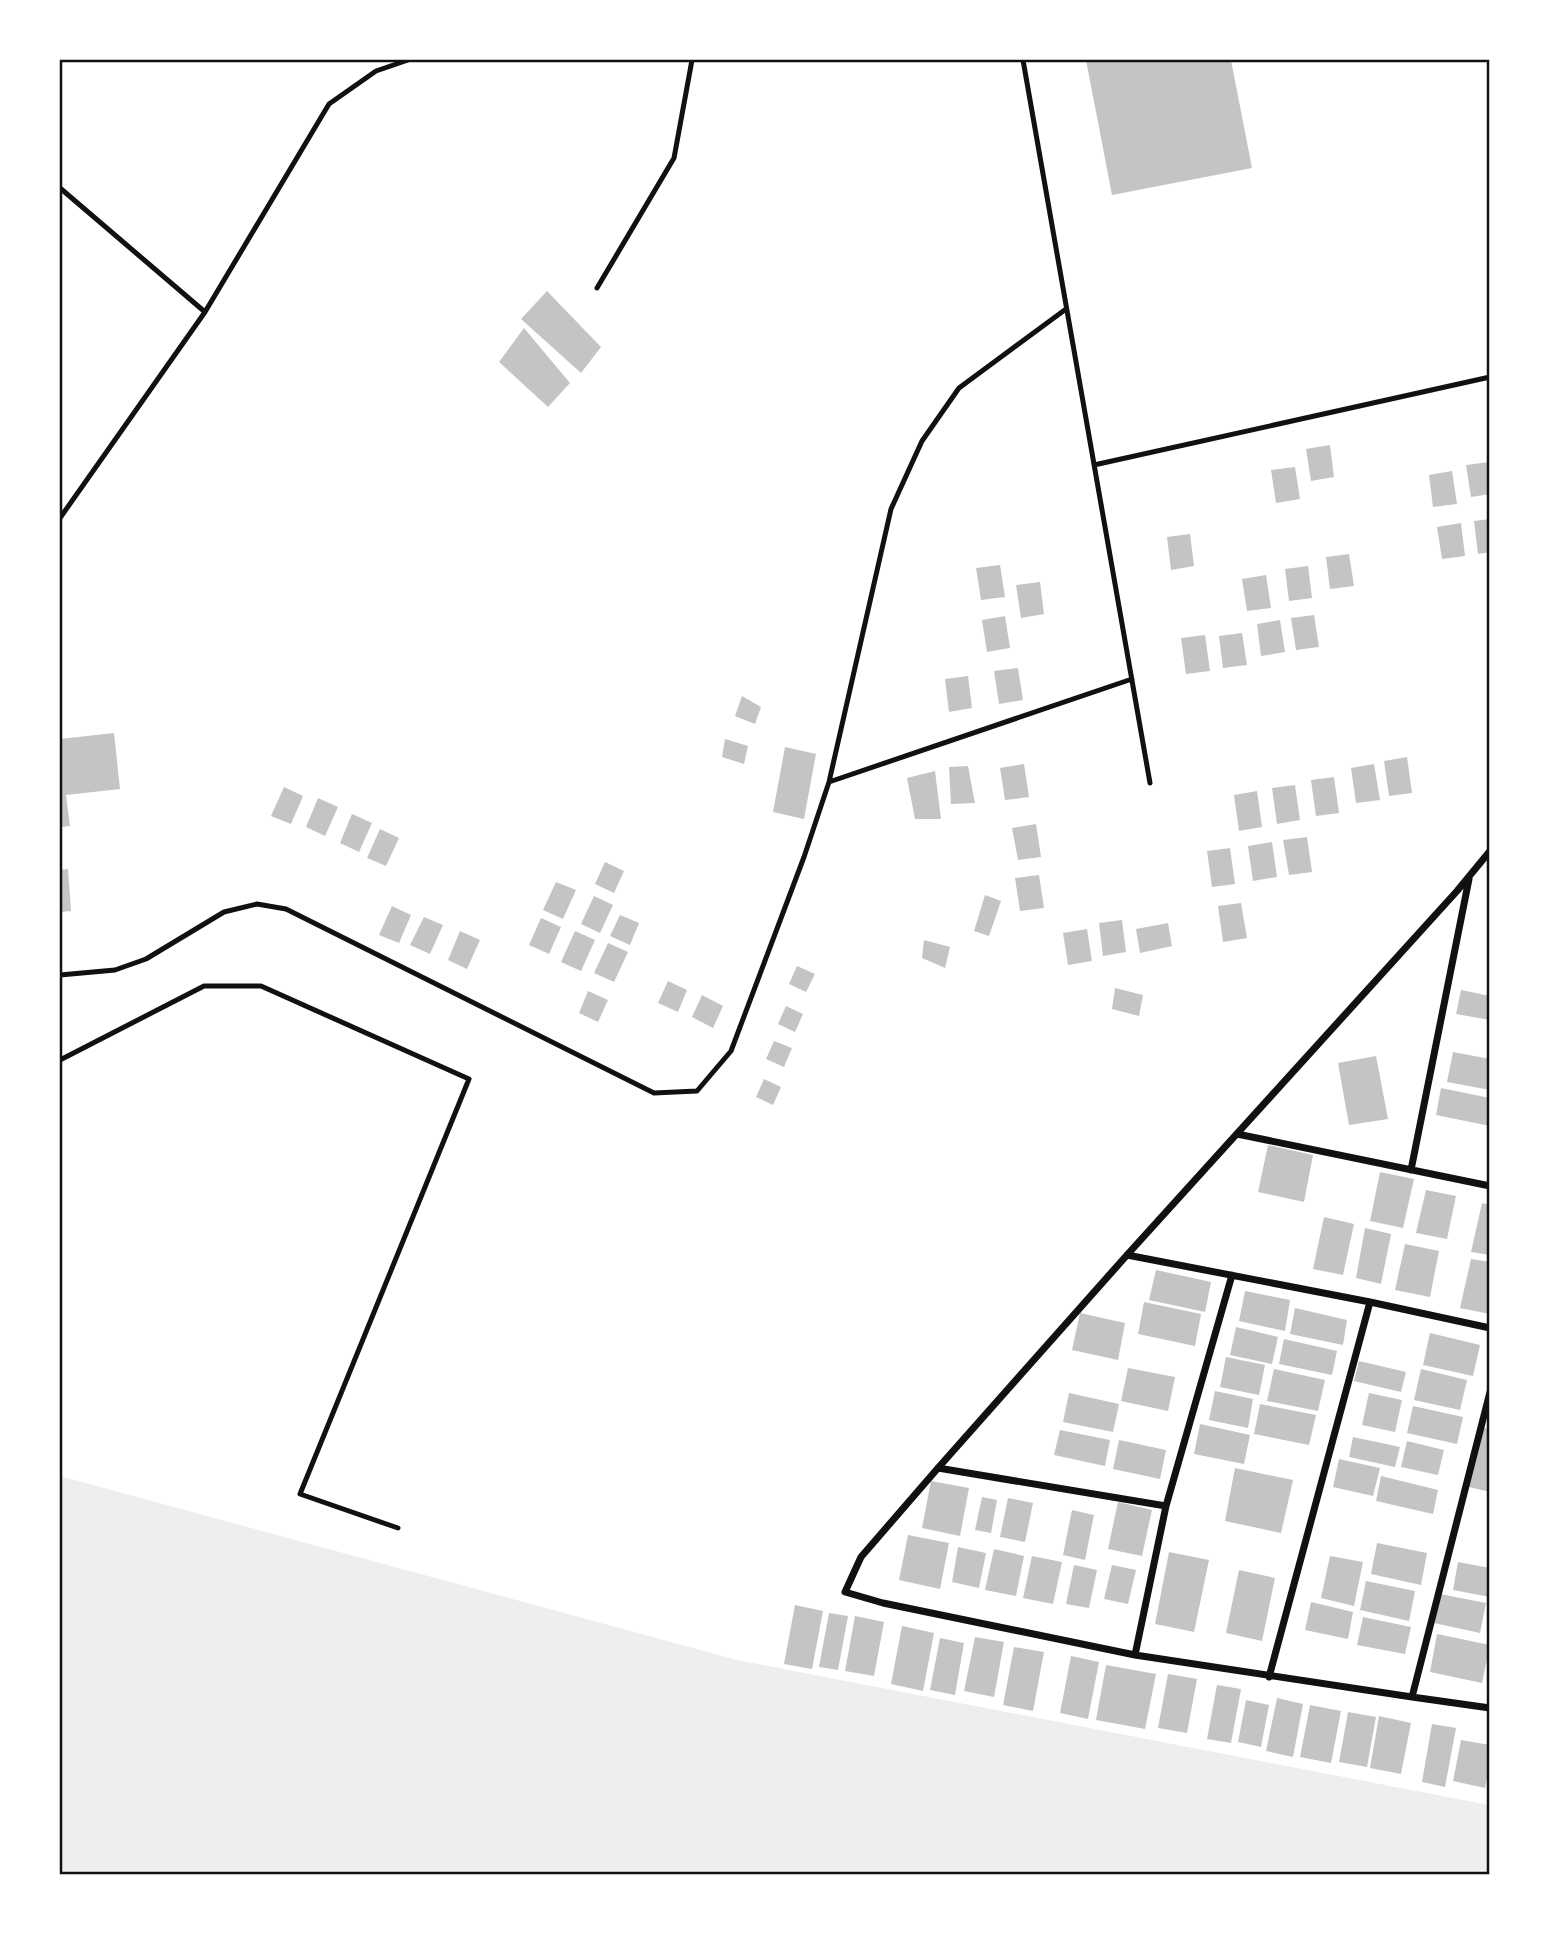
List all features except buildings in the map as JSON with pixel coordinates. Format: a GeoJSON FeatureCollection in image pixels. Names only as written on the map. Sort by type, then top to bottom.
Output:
{"type":"FeatureCollection","features":[{"type":"Feature","properties":{"kind":"street"},"geometry":{"type":"LineString","coordinates":[[1489,851],[938,1468],[862,1557],[845,1592],[883,1603],[1135,1655],[1489,1708]]}},
{"type":"Feature","properties":{"kind":"street"},"geometry":{"type":"LineString","coordinates":[[1411,1170],[1470,875]]}},
{"type":"Feature","properties":{"kind":"street"},"geometry":{"type":"LineString","coordinates":[[1237,1134],[1489,1186]]}},
{"type":"Feature","properties":{"kind":"street"},"geometry":{"type":"LineString","coordinates":[[1127,1255],[1489,1328]]}},
{"type":"Feature","properties":{"kind":"street"},"geometry":{"type":"LineString","coordinates":[[1135,1655],[1166,1506],[1232,1275]]}},
{"type":"Feature","properties":{"kind":"street"},"geometry":{"type":"LineString","coordinates":[[1269,1677],[1370,1302]]}},
{"type":"Feature","properties":{"kind":"street"},"geometry":{"type":"LineString","coordinates":[[1412,1697],[1489,1392]]}},
{"type":"Feature","properties":{"kind":"street"},"geometry":{"type":"LineString","coordinates":[[938,1468],[1166,1506]]}},
{"type":"Feature","properties":{"kind":"lane"},"geometry":{"type":"LineString","coordinates":[[60,518],[205,312],[329,104],[376,71],[408,60]]}},
{"type":"Feature","properties":{"kind":"lane"},"geometry":{"type":"LineString","coordinates":[[597,288],[674,158],[692,60]]}},
{"type":"Feature","properties":{"kind":"lane"},"geometry":{"type":"LineString","coordinates":[[1023,60],[1150,783]]}},
{"type":"Feature","properties":{"kind":"lane"},"geometry":{"type":"LineString","coordinates":[[60,188],[205,312]]}},
{"type":"Feature","properties":{"kind":"lane"},"geometry":{"type":"LineString","coordinates":[[60,975],[114,970],[146,959],[224,912],[257,904],[286,909],[654,1093],[697,1091],[731,1051],[804,857],[829,782],[891,509],[922,441],[959,387],[1066,309]]}},
{"type":"Feature","properties":{"kind":"lane"},"geometry":{"type":"LineString","coordinates":[[1094,465],[1489,377]]}},
{"type":"Feature","properties":{"kind":"lane"},"geometry":{"type":"LineString","coordinates":[[829,782],[1132,679]]}},
{"type":"Feature","properties":{"kind":"lane"},"geometry":{"type":"LineString","coordinates":[[60,1060],[204,986],[261,986],[469,1079],[300,1494],[398,1528]]}},
{"type":"Feature","properties":{"kind":"shaded area"},"geometry":{"type":"Polygon","coordinates":[[[60,1476],[737,1660],[1489,1805],[1489,1874],[60,1874],[60,1476]]]}}]}
